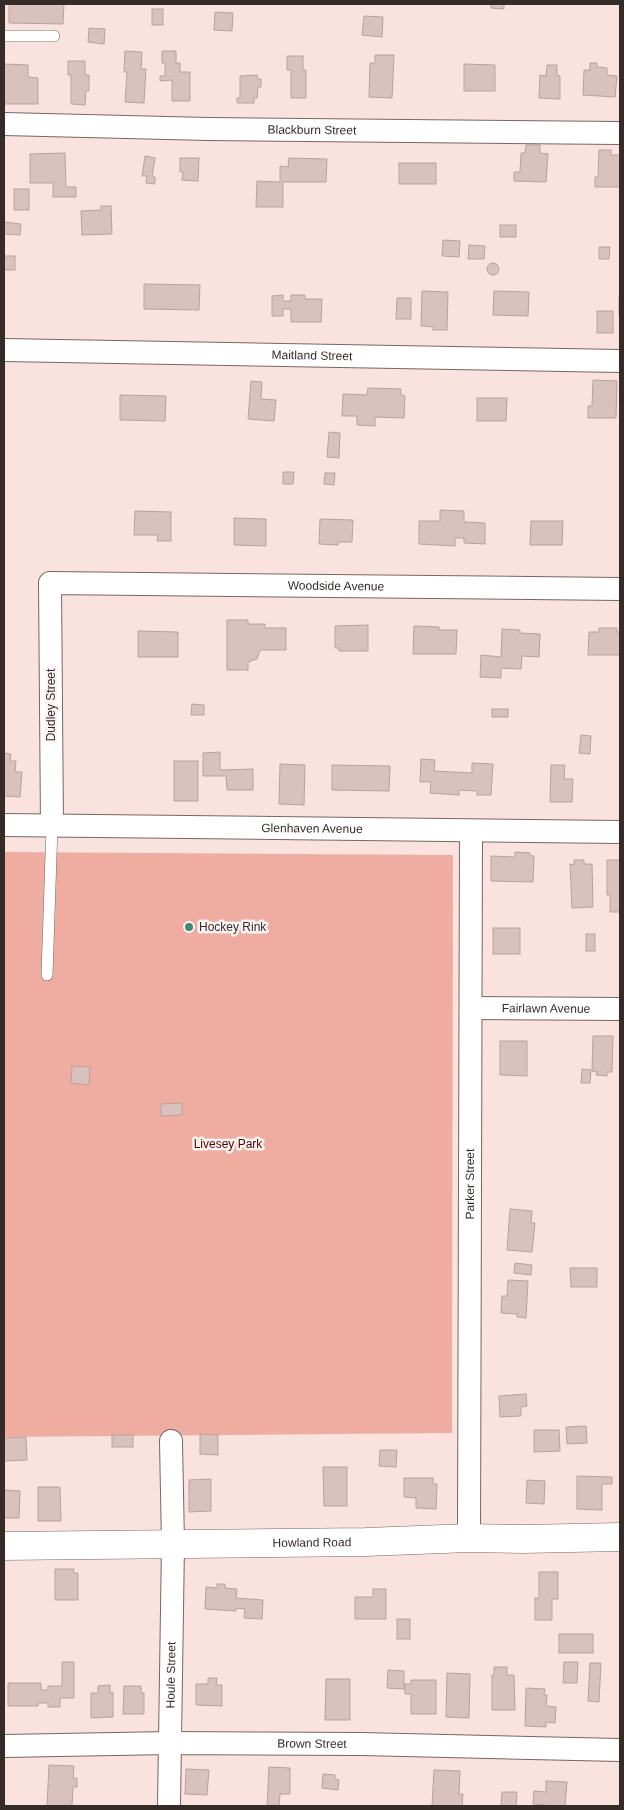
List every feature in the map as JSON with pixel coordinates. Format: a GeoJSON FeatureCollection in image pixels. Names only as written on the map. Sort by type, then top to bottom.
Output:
{"type":"FeatureCollection","features":[{"type":"Feature","properties":{"kind":"main road","name":"Howland Road"},"geometry":{"type":"LineString","coordinates":[[4,1546],[620,1537]]}},
{"type":"Feature","properties":{"kind":"street","name":"Blackburn Street"},"geometry":{"type":"LineString","coordinates":[[4,124],[208,129],[620,133]]}},
{"type":"Feature","properties":{"kind":"street","name":"Maitland Street"},"geometry":{"type":"LineString","coordinates":[[4,350],[620,361]]}},
{"type":"Feature","properties":{"kind":"street","name":"Woodside Avenue"},"geometry":{"type":"LineString","coordinates":[[50,584],[620,589]]}},
{"type":"Feature","properties":{"kind":"street","name":"Dudley Street"},"geometry":{"type":"LineString","coordinates":[[50,584],[52,826]]}},
{"type":"Feature","properties":{"kind":"street","name":"Glenhaven Avenue"},"geometry":{"type":"LineString","coordinates":[[4,825],[620,832]]}},
{"type":"Feature","properties":{"kind":"street","name":"Parker Street"},"geometry":{"type":"LineString","coordinates":[[469,1538],[471,831]]}},
{"type":"Feature","properties":{"kind":"street","name":"Fairlawn Avenue"},"geometry":{"type":"LineString","coordinates":[[471,1008],[620,1008]]}},
{"type":"Feature","properties":{"kind":"street","name":"Houle Street"},"geometry":{"type":"LineString","coordinates":[[169,1806],[172,1544],[171,1442]]}},
{"type":"Feature","properties":{"kind":"street","name":"Brown Street"},"geometry":{"type":"LineString","coordinates":[[4,1746],[361,1744],[620,1750]]}},
{"type":"Feature","properties":{"kind":"lane"},"geometry":{"type":"LineString","coordinates":[[4,36],[54,36]]}},
{"type":"Feature","properties":{"kind":"lane"},"geometry":{"type":"LineString","coordinates":[[47,975],[52,826]]}},
{"type":"Feature","properties":{"kind":"green space","name":"Livesey Park"},"geometry":{"type":"Polygon","coordinates":[[[4,852],[453,855],[452,1433],[4,1437],[4,852]]]}},
{"type":"Feature","properties":{"kind":"building"},"geometry":{"type":"Polygon","coordinates":[[[9,4],[64,4],[63,24],[9,23],[9,4]]]}},
{"type":"Feature","properties":{"kind":"building"},"geometry":{"type":"Polygon","coordinates":[[[491,4],[504,4],[504,9],[491,8],[491,4]]]}},
{"type":"Feature","properties":{"kind":"building"},"geometry":{"type":"Polygon","coordinates":[[[152,9],[163,9],[163,25],[152,25],[152,9]]]}},
{"type":"Feature","properties":{"kind":"building"},"geometry":{"type":"Polygon","coordinates":[[[215,12],[233,13],[232,31],[214,30],[215,12]]]}},
{"type":"Feature","properties":{"kind":"building"},"geometry":{"type":"Polygon","coordinates":[[[364,16],[383,17],[382,37],[362,35],[364,16]]]}},
{"type":"Feature","properties":{"kind":"building"},"geometry":{"type":"Polygon","coordinates":[[[89,28],[105,29],[104,44],[88,42],[89,28]]]}},
{"type":"Feature","properties":{"kind":"building"},"geometry":{"type":"Polygon","coordinates":[[[125,51],[142,52],[141,69],[146,69],[144,103],[125,102],[127,72],[124,72],[125,51]]]}},
{"type":"Feature","properties":{"kind":"building"},"geometry":{"type":"Polygon","coordinates":[[[162,51],[176,51],[176,63],[180,63],[180,72],[190,72],[190,101],[172,101],[172,80],[160,81],[160,76],[165,76],[165,63],[162,63],[162,51]]]}},
{"type":"Feature","properties":{"kind":"building"},"geometry":{"type":"Polygon","coordinates":[[[375,55],[394,55],[392,98],[369,97],[370,63],[375,63],[375,55]]]}},
{"type":"Feature","properties":{"kind":"building"},"geometry":{"type":"Polygon","coordinates":[[[287,56],[303,56],[303,70],[306,70],[306,98],[291,98],[291,70],[287,70],[287,56]]]}},
{"type":"Feature","properties":{"kind":"building"},"geometry":{"type":"Polygon","coordinates":[[[68,61],[85,61],[85,75],[89,75],[89,91],[86,91],[85,105],[71,104],[71,75],[68,75],[68,61]]]}},
{"type":"Feature","properties":{"kind":"building"},"geometry":{"type":"Polygon","coordinates":[[[590,63],[597,63],[597,67],[607,68],[607,75],[617,76],[615,97],[583,95],[584,70],[590,70],[590,63]]]}},
{"type":"Feature","properties":{"kind":"building"},"geometry":{"type":"Polygon","coordinates":[[[4,64],[28,65],[28,77],[38,78],[38,104],[4,104],[4,64]]]}},
{"type":"Feature","properties":{"kind":"building"},"geometry":{"type":"Polygon","coordinates":[[[464,64],[495,65],[495,91],[464,91],[464,64]]]}},
{"type":"Feature","properties":{"kind":"building"},"geometry":{"type":"Polygon","coordinates":[[[547,65],[557,65],[557,75],[560,76],[560,99],[539,98],[540,75],[546,76],[547,65]]]}},
{"type":"Feature","properties":{"kind":"building"},"geometry":{"type":"Polygon","coordinates":[[[257,75],[258,79],[261,79],[261,87],[258,87],[257,98],[254,98],[254,103],[237,103],[237,98],[240,98],[240,76],[257,75]]]}},
{"type":"Feature","properties":{"kind":"building"},"geometry":{"type":"Polygon","coordinates":[[[526,145],[540,145],[540,153],[548,154],[546,182],[514,181],[514,172],[520,172],[521,153],[525,153],[526,145]]]}},
{"type":"Feature","properties":{"kind":"building"},"geometry":{"type":"Polygon","coordinates":[[[599,150],[611,150],[611,155],[620,155],[620,187],[595,187],[595,177],[598,177],[599,150]]]}},
{"type":"Feature","properties":{"kind":"building"},"geometry":{"type":"Polygon","coordinates":[[[65,153],[66,187],[76,187],[76,197],[53,197],[53,183],[30,183],[30,154],[65,153]]]}},
{"type":"Feature","properties":{"kind":"building"},"geometry":{"type":"Polygon","coordinates":[[[145,156],[155,158],[152,177],[155,177],[155,184],[146,183],[147,176],[142,176],[145,156]]]}},
{"type":"Feature","properties":{"kind":"building"},"geometry":{"type":"Polygon","coordinates":[[[180,158],[199,158],[198,181],[182,180],[183,172],[180,172],[180,158]]]}},
{"type":"Feature","properties":{"kind":"building"},"geometry":{"type":"Polygon","coordinates":[[[289,158],[327,159],[326,182],[283,182],[283,207],[256,207],[257,181],[280,182],[280,166],[288,167],[289,158]]]}},
{"type":"Feature","properties":{"kind":"building"},"geometry":{"type":"Polygon","coordinates":[[[399,163],[436,163],[436,184],[399,184],[399,163]]]}},
{"type":"Feature","properties":{"kind":"building"},"geometry":{"type":"Polygon","coordinates":[[[14,189],[29,189],[29,210],[14,210],[14,189]]]}},
{"type":"Feature","properties":{"kind":"building"},"geometry":{"type":"Polygon","coordinates":[[[101,206],[111,206],[112,234],[82,235],[81,211],[101,210],[101,206]]]}},
{"type":"Feature","properties":{"kind":"building"},"geometry":{"type":"Polygon","coordinates":[[[4,222],[21,224],[20,235],[4,234],[4,222]]]}},
{"type":"Feature","properties":{"kind":"building"},"geometry":{"type":"Polygon","coordinates":[[[500,225],[516,225],[516,237],[500,237],[500,225]]]}},
{"type":"Feature","properties":{"kind":"building"},"geometry":{"type":"Polygon","coordinates":[[[443,240],[460,241],[459,257],[442,256],[443,240]]]}},
{"type":"Feature","properties":{"kind":"building"},"geometry":{"type":"Polygon","coordinates":[[[469,245],[485,246],[484,259],[468,259],[469,245]]]}},
{"type":"Feature","properties":{"kind":"building"},"geometry":{"type":"Polygon","coordinates":[[[599,247],[610,247],[609,259],[599,259],[599,247]]]}},
{"type":"Feature","properties":{"kind":"building"},"geometry":{"type":"Polygon","coordinates":[[[4,256],[15,256],[15,270],[4,270],[4,256]]]}},
{"type":"Feature","properties":{"kind":"building"},"geometry":{"type":"Polygon","coordinates":[[[491,263],[495,263],[499,269],[495,275],[491,275],[487,271],[487,267],[491,263]]]}},
{"type":"Feature","properties":{"kind":"building"},"geometry":{"type":"Polygon","coordinates":[[[144,284],[200,285],[199,310],[144,309],[144,284]]]}},
{"type":"Feature","properties":{"kind":"building"},"geometry":{"type":"Polygon","coordinates":[[[422,291],[448,292],[447,330],[433,330],[433,327],[421,326],[422,291]]]}},
{"type":"Feature","properties":{"kind":"building"},"geometry":{"type":"Polygon","coordinates":[[[494,291],[529,292],[528,316],[493,315],[494,291]]]}},
{"type":"Feature","properties":{"kind":"building"},"geometry":{"type":"Polygon","coordinates":[[[283,295],[283,301],[291,301],[291,295],[305,295],[305,299],[322,299],[321,322],[291,322],[291,309],[283,309],[283,316],[272,316],[272,296],[283,295]]]}},
{"type":"Feature","properties":{"kind":"building"},"geometry":{"type":"Polygon","coordinates":[[[620,297],[620,315],[619,315],[620,297]]]}},
{"type":"Feature","properties":{"kind":"building"},"geometry":{"type":"Polygon","coordinates":[[[397,298],[411,298],[411,319],[396,319],[397,298]]]}},
{"type":"Feature","properties":{"kind":"building"},"geometry":{"type":"Polygon","coordinates":[[[597,311],[613,311],[613,333],[597,333],[597,311]]]}},
{"type":"Feature","properties":{"kind":"building"},"geometry":{"type":"Polygon","coordinates":[[[593,380],[617,381],[616,418],[588,418],[588,406],[592,406],[593,380]]]}},
{"type":"Feature","properties":{"kind":"building"},"geometry":{"type":"Polygon","coordinates":[[[251,381],[262,382],[261,399],[276,400],[274,421],[248,419],[251,381]]]}},
{"type":"Feature","properties":{"kind":"building"},"geometry":{"type":"Polygon","coordinates":[[[368,388],[401,389],[401,395],[405,396],[404,418],[375,417],[375,426],[357,425],[357,416],[342,416],[343,394],[367,395],[368,388]]]}},
{"type":"Feature","properties":{"kind":"building"},"geometry":{"type":"Polygon","coordinates":[[[120,395],[166,396],[165,421],[120,420],[120,395]]]}},
{"type":"Feature","properties":{"kind":"building"},"geometry":{"type":"Polygon","coordinates":[[[477,398],[507,398],[506,421],[477,421],[477,398]]]}},
{"type":"Feature","properties":{"kind":"building"},"geometry":{"type":"Polygon","coordinates":[[[329,432],[340,433],[339,458],[327,457],[329,432]]]}},
{"type":"Feature","properties":{"kind":"building"},"geometry":{"type":"Polygon","coordinates":[[[283,472],[294,472],[293,484],[283,484],[283,472]]]}},
{"type":"Feature","properties":{"kind":"building"},"geometry":{"type":"Polygon","coordinates":[[[325,473],[335,473],[334,485],[324,484],[325,473]]]}},
{"type":"Feature","properties":{"kind":"building"},"geometry":{"type":"Polygon","coordinates":[[[440,510],[464,511],[464,522],[485,523],[485,544],[464,543],[464,538],[455,538],[455,546],[419,544],[419,521],[440,521],[440,510]]]}},
{"type":"Feature","properties":{"kind":"building"},"geometry":{"type":"Polygon","coordinates":[[[135,511],[171,512],[171,541],[157,541],[158,535],[134,535],[135,511]]]}},
{"type":"Feature","properties":{"kind":"building"},"geometry":{"type":"Polygon","coordinates":[[[234,518],[266,519],[266,546],[234,545],[234,518]]]}},
{"type":"Feature","properties":{"kind":"building"},"geometry":{"type":"Polygon","coordinates":[[[320,519],[353,520],[352,542],[338,542],[338,545],[319,544],[320,519]]]}},
{"type":"Feature","properties":{"kind":"building"},"geometry":{"type":"Polygon","coordinates":[[[531,521],[563,521],[562,545],[530,545],[531,521]]]}},
{"type":"Feature","properties":{"kind":"building"},"geometry":{"type":"Polygon","coordinates":[[[227,620],[248,620],[248,624],[265,624],[265,628],[286,628],[286,650],[260,650],[257,659],[248,662],[248,670],[227,670],[227,620]]]}},
{"type":"Feature","properties":{"kind":"building"},"geometry":{"type":"Polygon","coordinates":[[[368,625],[368,651],[339,651],[339,648],[335,648],[335,626],[368,625]]]}},
{"type":"Feature","properties":{"kind":"building"},"geometry":{"type":"Polygon","coordinates":[[[414,626],[439,627],[439,630],[457,630],[456,654],[413,654],[414,626]]]}},
{"type":"Feature","properties":{"kind":"building"},"geometry":{"type":"Polygon","coordinates":[[[599,628],[617,628],[617,632],[620,632],[620,655],[588,655],[589,632],[599,632],[599,628]]]}},
{"type":"Feature","properties":{"kind":"building"},"geometry":{"type":"Polygon","coordinates":[[[502,629],[520,630],[520,633],[540,634],[539,657],[522,656],[521,669],[501,668],[501,678],[480,677],[481,655],[501,657],[502,629]]]}},
{"type":"Feature","properties":{"kind":"building"},"geometry":{"type":"Polygon","coordinates":[[[138,631],[178,632],[178,657],[138,657],[138,631]]]}},
{"type":"Feature","properties":{"kind":"building"},"geometry":{"type":"Polygon","coordinates":[[[192,704],[204,705],[204,715],[191,715],[192,704]]]}},
{"type":"Feature","properties":{"kind":"building"},"geometry":{"type":"Polygon","coordinates":[[[492,709],[508,709],[508,717],[492,717],[492,709]]]}},
{"type":"Feature","properties":{"kind":"building"},"geometry":{"type":"Polygon","coordinates":[[[581,735],[591,736],[590,754],[579,753],[581,735]]]}},
{"type":"Feature","properties":{"kind":"building"},"geometry":{"type":"Polygon","coordinates":[[[220,752],[220,770],[253,769],[253,790],[227,790],[226,776],[203,776],[203,753],[220,752]]]}},
{"type":"Feature","properties":{"kind":"building"},"geometry":{"type":"Polygon","coordinates":[[[4,753],[11,754],[10,761],[16,761],[15,772],[22,772],[20,797],[4,796],[4,753]]]}},
{"type":"Feature","properties":{"kind":"building"},"geometry":{"type":"Polygon","coordinates":[[[421,759],[435,760],[434,771],[472,773],[472,763],[493,764],[491,795],[477,795],[477,791],[459,790],[459,795],[430,793],[431,782],[420,782],[421,759]]]}},
{"type":"Feature","properties":{"kind":"building"},"geometry":{"type":"Polygon","coordinates":[[[174,761],[198,761],[198,801],[174,801],[174,761]]]}},
{"type":"Feature","properties":{"kind":"building"},"geometry":{"type":"Polygon","coordinates":[[[280,764],[305,765],[304,805],[279,804],[280,764]]]}},
{"type":"Feature","properties":{"kind":"building"},"geometry":{"type":"Polygon","coordinates":[[[332,765],[390,766],[389,791],[332,790],[332,765]]]}},
{"type":"Feature","properties":{"kind":"building"},"geometry":{"type":"Polygon","coordinates":[[[551,765],[565,765],[564,779],[573,779],[572,802],[550,802],[551,765]]]}},
{"type":"Feature","properties":{"kind":"building"},"geometry":{"type":"Polygon","coordinates":[[[515,852],[530,853],[530,856],[534,856],[533,882],[491,881],[491,856],[515,857],[515,852]]]}},
{"type":"Feature","properties":{"kind":"building"},"geometry":{"type":"Polygon","coordinates":[[[574,860],[584,860],[584,864],[592,864],[593,907],[572,908],[570,864],[574,865],[574,860]]]}},
{"type":"Feature","properties":{"kind":"building"},"geometry":{"type":"Polygon","coordinates":[[[607,860],[620,860],[620,912],[610,912],[610,895],[607,895],[607,860]]]}},
{"type":"Feature","properties":{"kind":"building"},"geometry":{"type":"Polygon","coordinates":[[[493,928],[520,928],[520,954],[493,954],[493,928]]]}},
{"type":"Feature","properties":{"kind":"building"},"geometry":{"type":"Polygon","coordinates":[[[586,934],[595,934],[595,951],[586,951],[586,934]]]}},
{"type":"Feature","properties":{"kind":"building"},"geometry":{"type":"Polygon","coordinates":[[[593,1036],[613,1036],[612,1072],[607,1072],[607,1076],[596,1075],[597,1072],[592,1071],[593,1036]]]}},
{"type":"Feature","properties":{"kind":"building"},"geometry":{"type":"Polygon","coordinates":[[[500,1041],[527,1041],[527,1076],[500,1075],[500,1041]]]}},
{"type":"Feature","properties":{"kind":"building"},"geometry":{"type":"Polygon","coordinates":[[[72,1066],[90,1067],[89,1085],[71,1083],[72,1066]]]}},
{"type":"Feature","properties":{"kind":"building"},"geometry":{"type":"Polygon","coordinates":[[[582,1069],[591,1070],[590,1083],[581,1083],[582,1069]]]}},
{"type":"Feature","properties":{"kind":"building"},"geometry":{"type":"Polygon","coordinates":[[[182,1103],[182,1115],[161,1116],[161,1104],[182,1103]]]}},
{"type":"Feature","properties":{"kind":"building"},"geometry":{"type":"Polygon","coordinates":[[[510,1209],[532,1211],[531,1223],[535,1223],[532,1252],[507,1250],[510,1209]]]}},
{"type":"Feature","properties":{"kind":"building"},"geometry":{"type":"Polygon","coordinates":[[[515,1263],[532,1265],[531,1275],[514,1273],[515,1263]]]}},
{"type":"Feature","properties":{"kind":"building"},"geometry":{"type":"Polygon","coordinates":[[[570,1268],[597,1268],[597,1287],[571,1287],[570,1268]]]}},
{"type":"Feature","properties":{"kind":"building"},"geometry":{"type":"Polygon","coordinates":[[[508,1280],[528,1281],[526,1318],[517,1317],[517,1314],[501,1313],[502,1296],[507,1296],[508,1280]]]}},
{"type":"Feature","properties":{"kind":"building"},"geometry":{"type":"Polygon","coordinates":[[[526,1394],[527,1406],[521,1407],[521,1416],[500,1417],[499,1396],[526,1394]]]}},
{"type":"Feature","properties":{"kind":"building"},"geometry":{"type":"Polygon","coordinates":[[[586,1426],[587,1443],[567,1444],[566,1427],[586,1426]]]}},
{"type":"Feature","properties":{"kind":"building"},"geometry":{"type":"Polygon","coordinates":[[[534,1430],[559,1430],[560,1451],[534,1452],[534,1430]]]}},
{"type":"Feature","properties":{"kind":"building"},"geometry":{"type":"Polygon","coordinates":[[[200,1434],[218,1435],[218,1455],[200,1454],[200,1434]]]}},
{"type":"Feature","properties":{"kind":"building"},"geometry":{"type":"Polygon","coordinates":[[[112,1435],[133,1435],[133,1447],[112,1447],[112,1435]]]}},
{"type":"Feature","properties":{"kind":"building"},"geometry":{"type":"Polygon","coordinates":[[[26,1437],[27,1460],[4,1461],[4,1438],[26,1437]]]}},
{"type":"Feature","properties":{"kind":"building"},"geometry":{"type":"Polygon","coordinates":[[[380,1450],[397,1450],[396,1467],[379,1466],[380,1450]]]}},
{"type":"Feature","properties":{"kind":"building"},"geometry":{"type":"Polygon","coordinates":[[[323,1467],[347,1467],[347,1506],[324,1506],[323,1467]]]}},
{"type":"Feature","properties":{"kind":"building"},"geometry":{"type":"Polygon","coordinates":[[[577,1476],[612,1477],[612,1484],[602,1484],[602,1510],[577,1509],[577,1476]]]}},
{"type":"Feature","properties":{"kind":"building"},"geometry":{"type":"Polygon","coordinates":[[[404,1478],[433,1478],[433,1484],[437,1484],[436,1509],[416,1508],[416,1498],[404,1497],[404,1478]]]}},
{"type":"Feature","properties":{"kind":"building"},"geometry":{"type":"Polygon","coordinates":[[[211,1479],[211,1511],[189,1512],[189,1480],[211,1479]]]}},
{"type":"Feature","properties":{"kind":"building"},"geometry":{"type":"Polygon","coordinates":[[[527,1480],[545,1481],[544,1504],[526,1503],[527,1480]]]}},
{"type":"Feature","properties":{"kind":"building"},"geometry":{"type":"Polygon","coordinates":[[[38,1487],[60,1487],[61,1521],[38,1521],[38,1487]]]}},
{"type":"Feature","properties":{"kind":"building"},"geometry":{"type":"Polygon","coordinates":[[[4,1490],[20,1491],[19,1518],[4,1518],[4,1490]]]}},
{"type":"Feature","properties":{"kind":"building"},"geometry":{"type":"Polygon","coordinates":[[[55,1569],[74,1569],[73,1573],[78,1573],[78,1600],[55,1600],[55,1569]]]}},
{"type":"Feature","properties":{"kind":"building"},"geometry":{"type":"Polygon","coordinates":[[[539,1572],[558,1572],[558,1599],[552,1599],[552,1620],[535,1620],[535,1598],[539,1598],[539,1572]]]}},
{"type":"Feature","properties":{"kind":"building"},"geometry":{"type":"Polygon","coordinates":[[[217,1584],[225,1584],[225,1588],[237,1589],[236,1598],[263,1600],[262,1619],[244,1618],[245,1609],[236,1608],[236,1611],[205,1609],[206,1587],[217,1588],[217,1584]]]}},
{"type":"Feature","properties":{"kind":"building"},"geometry":{"type":"Polygon","coordinates":[[[373,1589],[386,1589],[386,1619],[355,1619],[355,1597],[373,1597],[373,1589]]]}},
{"type":"Feature","properties":{"kind":"building"},"geometry":{"type":"Polygon","coordinates":[[[397,1619],[410,1619],[410,1639],[397,1639],[397,1619]]]}},
{"type":"Feature","properties":{"kind":"building"},"geometry":{"type":"Polygon","coordinates":[[[559,1634],[593,1634],[593,1653],[559,1653],[559,1634]]]}},
{"type":"Feature","properties":{"kind":"building"},"geometry":{"type":"Polygon","coordinates":[[[62,1662],[74,1662],[74,1698],[60,1698],[60,1707],[48,1707],[48,1703],[38,1703],[38,1706],[8,1706],[8,1683],[41,1683],[41,1690],[48,1690],[48,1686],[62,1686],[62,1662]]]}},
{"type":"Feature","properties":{"kind":"building"},"geometry":{"type":"Polygon","coordinates":[[[564,1662],[578,1662],[577,1683],[563,1683],[564,1662]]]}},
{"type":"Feature","properties":{"kind":"building"},"geometry":{"type":"Polygon","coordinates":[[[590,1663],[601,1663],[599,1702],[588,1701],[590,1663]]]}},
{"type":"Feature","properties":{"kind":"building"},"geometry":{"type":"Polygon","coordinates":[[[494,1667],[507,1667],[507,1675],[514,1675],[515,1710],[492,1710],[492,1675],[494,1675],[494,1667]]]}},
{"type":"Feature","properties":{"kind":"building"},"geometry":{"type":"Polygon","coordinates":[[[388,1670],[404,1671],[404,1689],[387,1688],[388,1670]]]}},
{"type":"Feature","properties":{"kind":"building"},"geometry":{"type":"Polygon","coordinates":[[[447,1673],[470,1674],[469,1718],[446,1717],[447,1673]]]}},
{"type":"Feature","properties":{"kind":"building"},"geometry":{"type":"Polygon","coordinates":[[[208,1678],[217,1678],[216,1685],[222,1685],[222,1706],[196,1705],[196,1684],[208,1684],[208,1678]]]}},
{"type":"Feature","properties":{"kind":"building"},"geometry":{"type":"Polygon","coordinates":[[[326,1679],[350,1679],[350,1720],[325,1720],[326,1679]]]}},
{"type":"Feature","properties":{"kind":"building"},"geometry":{"type":"Polygon","coordinates":[[[411,1680],[436,1680],[436,1714],[411,1714],[411,1694],[405,1694],[405,1684],[411,1684],[411,1680]]]}},
{"type":"Feature","properties":{"kind":"building"},"geometry":{"type":"Polygon","coordinates":[[[110,1685],[110,1693],[113,1692],[113,1717],[91,1718],[91,1693],[98,1693],[98,1686],[110,1685]]]}},
{"type":"Feature","properties":{"kind":"building"},"geometry":{"type":"Polygon","coordinates":[[[124,1686],[141,1686],[141,1693],[144,1693],[144,1714],[123,1714],[124,1686]]]}},
{"type":"Feature","properties":{"kind":"building"},"geometry":{"type":"Polygon","coordinates":[[[526,1688],[545,1689],[544,1695],[547,1695],[546,1706],[556,1707],[555,1723],[546,1722],[546,1727],[525,1726],[526,1688]]]}},
{"type":"Feature","properties":{"kind":"building"},"geometry":{"type":"Polygon","coordinates":[[[49,1765],[74,1766],[73,1778],[77,1778],[77,1787],[73,1787],[72,1806],[47,1806],[49,1765]]]}},
{"type":"Feature","properties":{"kind":"building"},"geometry":{"type":"Polygon","coordinates":[[[269,1767],[290,1768],[290,1794],[280,1794],[279,1806],[267,1806],[269,1767]]]}},
{"type":"Feature","properties":{"kind":"building"},"geometry":{"type":"Polygon","coordinates":[[[186,1769],[209,1770],[207,1795],[185,1794],[186,1769]]]}},
{"type":"Feature","properties":{"kind":"building"},"geometry":{"type":"Polygon","coordinates":[[[434,1770],[460,1771],[459,1794],[463,1794],[462,1806],[432,1806],[434,1770]]]}},
{"type":"Feature","properties":{"kind":"building"},"geometry":{"type":"Polygon","coordinates":[[[323,1774],[335,1775],[335,1779],[339,1780],[338,1790],[322,1788],[323,1774]]]}},
{"type":"Feature","properties":{"kind":"building"},"geometry":{"type":"Polygon","coordinates":[[[546,1781],[567,1782],[565,1806],[533,1804],[534,1791],[546,1792],[546,1781]]]}},
{"type":"Feature","properties":{"kind":"building"},"geometry":{"type":"Polygon","coordinates":[[[502,1792],[517,1792],[516,1806],[501,1806],[502,1792]]]}},
{"type":"Feature","properties":{"kind":"place","name":"Hockey Rink"},"geometry":{"type":"Point","coordinates":[189,927]}}]}
